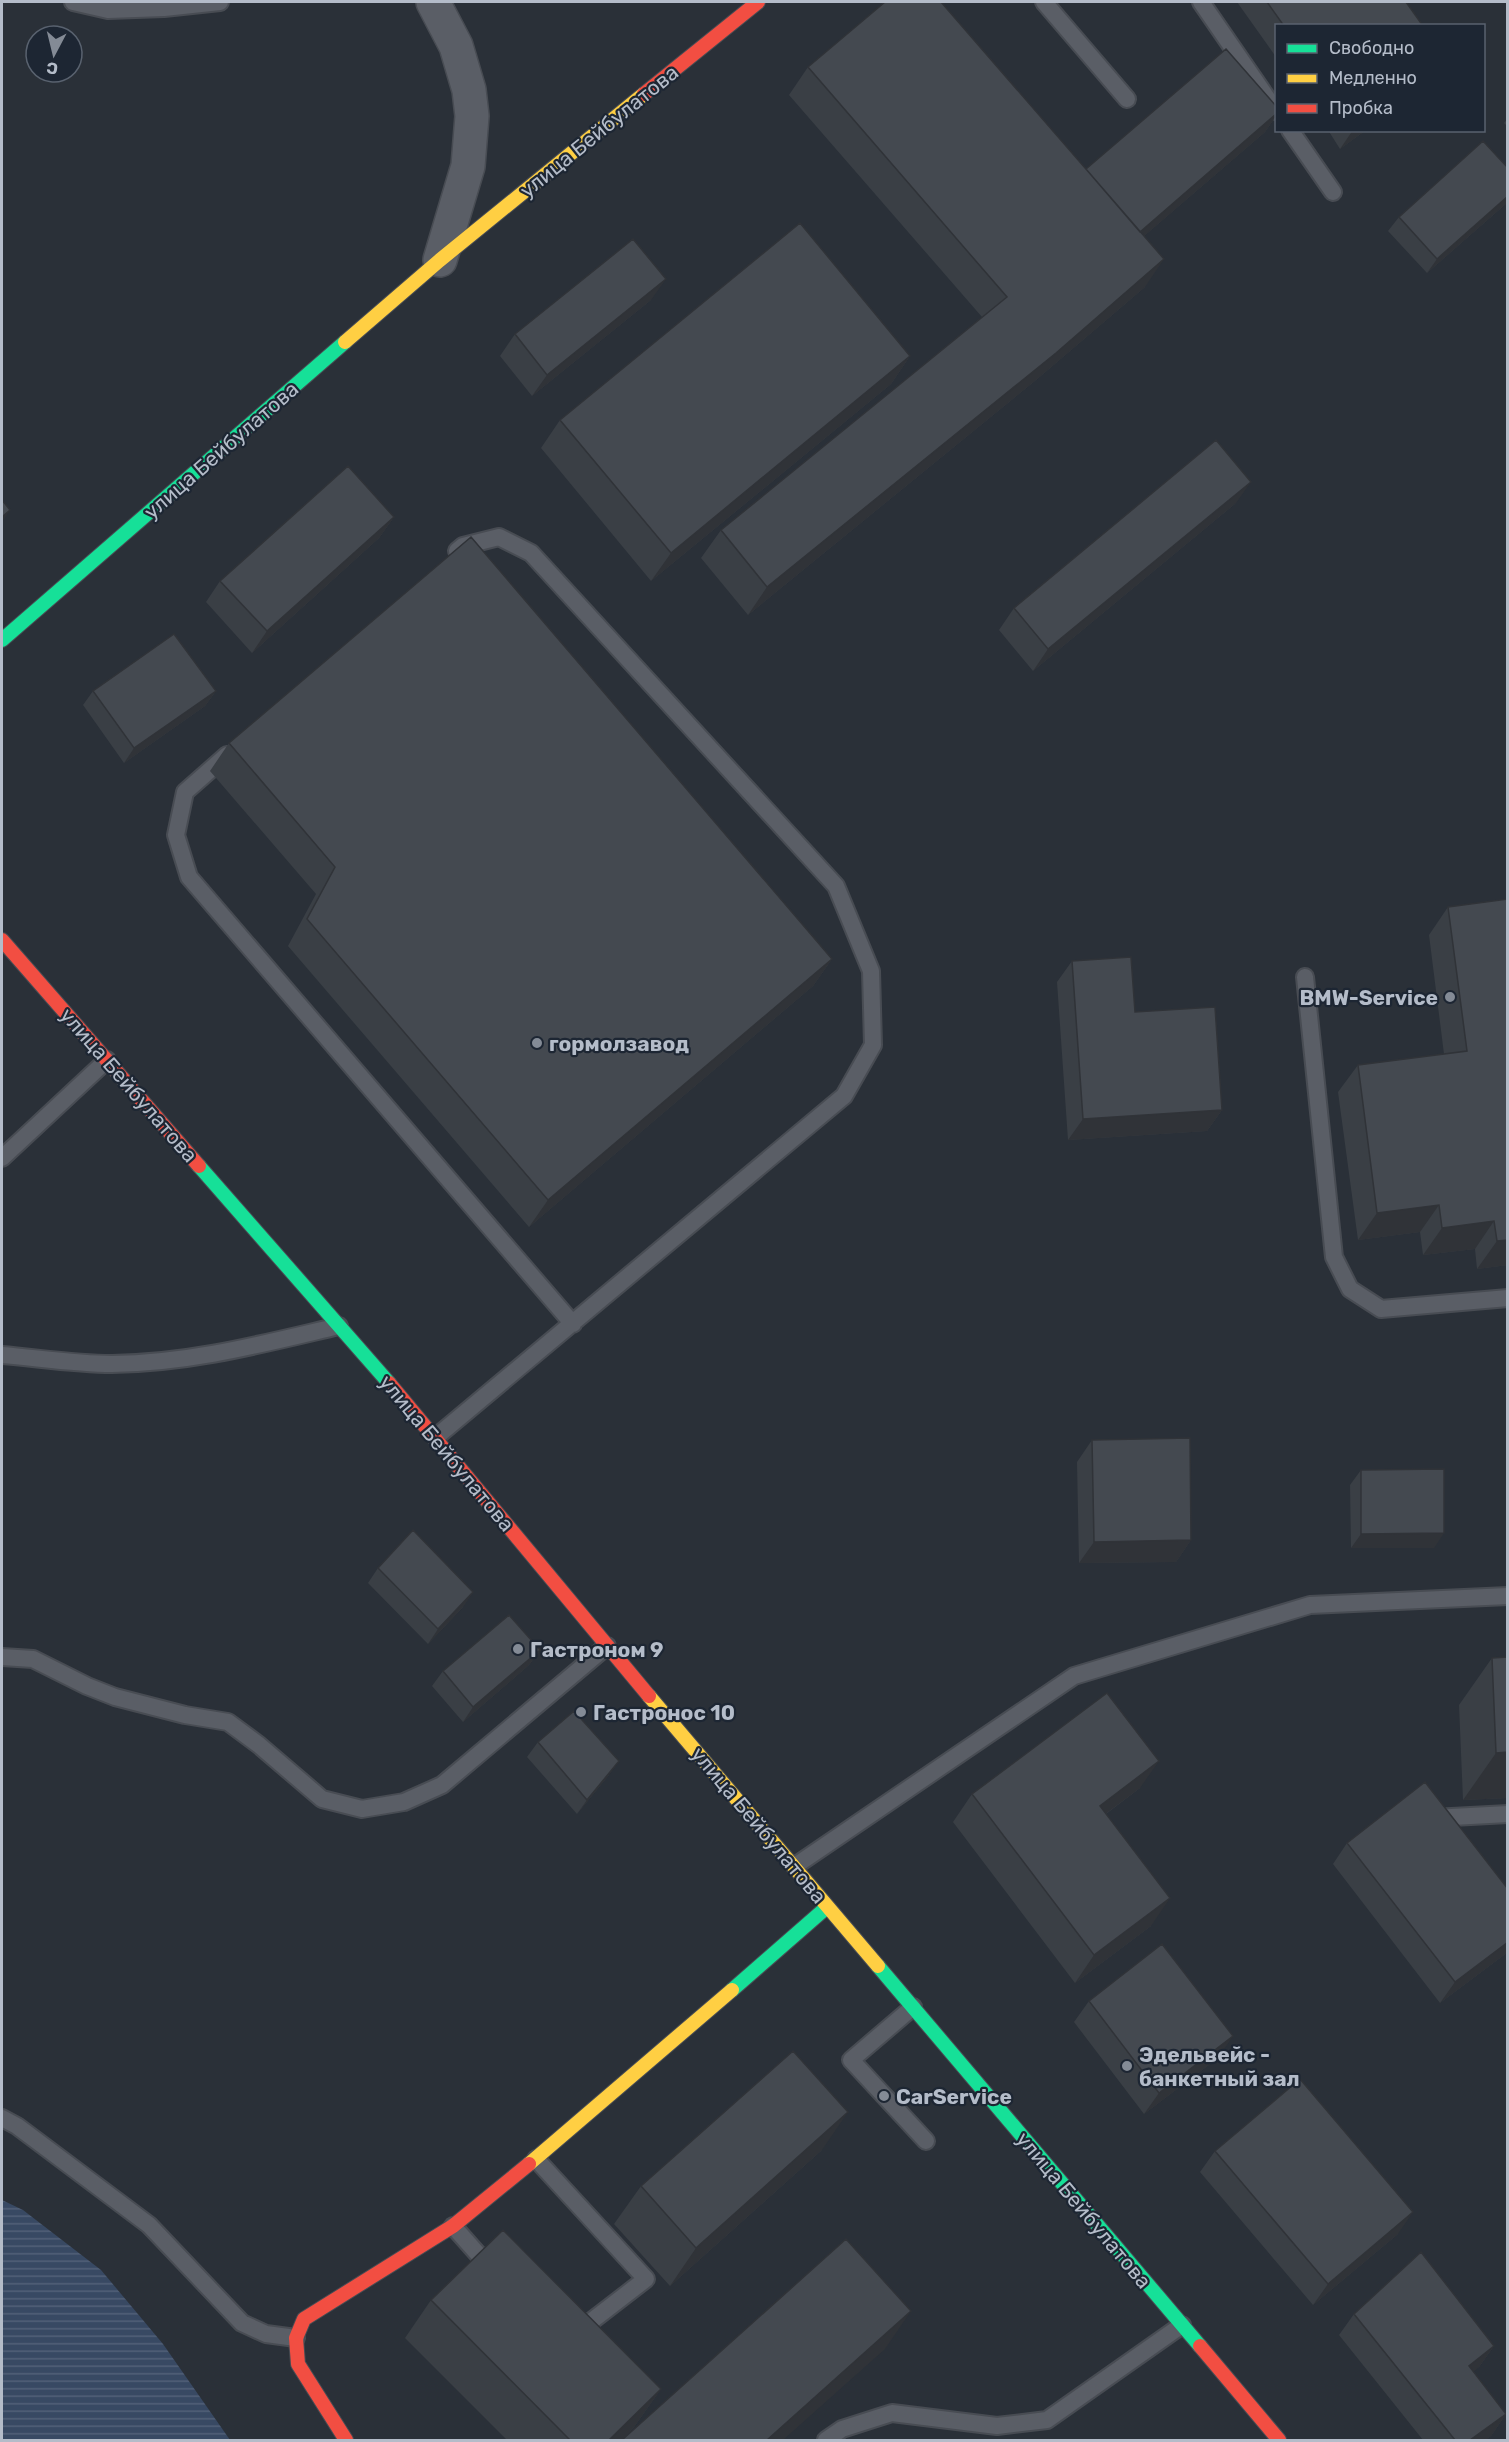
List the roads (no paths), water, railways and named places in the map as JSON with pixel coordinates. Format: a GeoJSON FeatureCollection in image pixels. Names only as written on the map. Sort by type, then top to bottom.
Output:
{"type":"FeatureCollection","features":[{"type":"Feature","properties":{"kind":"street"},"geometry":{"type":"LineString","coordinates":[[433,2],[456,46],[469,90],[471,116],[468,166],[440,260]]}},
{"type":"Feature","properties":{"kind":"street","name":"улица Бейбулатова"},"geometry":{"type":"LineString","coordinates":[[2,640],[440,260],[758,2]]}},
{"type":"Feature","properties":{"kind":"street","name":"улица Бейбулатова"},"geometry":{"type":"LineString","coordinates":[[2,940],[436,1437],[607,1646],[1279,2440]]}},
{"type":"Feature","properties":{"kind":"street"},"geometry":{"type":"LineString","coordinates":[[346,2440],[298,2364],[296,2338],[304,2319],[453,2226],[536,2159],[827,1906]]}},
{"type":"Feature","properties":{"kind":"lane"},"geometry":{"type":"LineString","coordinates":[[73,2],[108,10],[164,8],[220,2]]}},
{"type":"Feature","properties":{"kind":"lane"},"geometry":{"type":"LineString","coordinates":[[1044,2],[1127,99]]}},
{"type":"Feature","properties":{"kind":"lane"},"geometry":{"type":"LineString","coordinates":[[1201,2],[1275,110]]}},
{"type":"Feature","properties":{"kind":"lane"},"geometry":{"type":"LineString","coordinates":[[1291,132],[1333,192]]}},
{"type":"Feature","properties":{"kind":"lane"},"geometry":{"type":"LineString","coordinates":[[436,1437],[844,1096],[873,1046],[871,971],[836,886],[531,553],[499,537],[463,546],[445,562]]}},
{"type":"Feature","properties":{"kind":"lane"},"geometry":{"type":"LineString","coordinates":[[239,745],[185,792],[176,836],[189,878],[573,1324]]}},
{"type":"Feature","properties":{"kind":"lane"},"geometry":{"type":"LineString","coordinates":[[1305,977],[1334,1257],[1350,1289],[1381,1310],[1508,1298]]}},
{"type":"Feature","properties":{"kind":"lane"},"geometry":{"type":"LineString","coordinates":[[2,1158],[107,1060]]}},
{"type":"Feature","properties":{"kind":"lane"},"geometry":{"type":"LineString","coordinates":[[2,1355],[110,1364],[166,1361],[229,1353],[339,1326]]}},
{"type":"Feature","properties":{"kind":"lane"},"geometry":{"type":"LineString","coordinates":[[795,1866],[1074,1676],[1310,1605],[1508,1596]]}},
{"type":"Feature","properties":{"kind":"lane"},"geometry":{"type":"LineString","coordinates":[[2,1657],[33,1659],[115,1697],[185,1715],[228,1722],[260,1744],[321,1799],[363,1809],[404,1802],[442,1785],[607,1646]]}},
{"type":"Feature","properties":{"kind":"lane"},"geometry":{"type":"LineString","coordinates":[[1433,1818],[1508,1814]]}},
{"type":"Feature","properties":{"kind":"lane"},"geometry":{"type":"LineString","coordinates":[[913,2007],[851,2060],[926,2141]]}},
{"type":"Feature","properties":{"kind":"lane"},"geometry":{"type":"LineString","coordinates":[[2,2118],[17,2126],[149,2224],[242,2323],[266,2334],[296,2338]]}},
{"type":"Feature","properties":{"kind":"lane"},"geometry":{"type":"LineString","coordinates":[[536,2159],[646,2279],[560,2346]]}},
{"type":"Feature","properties":{"kind":"lane"},"geometry":{"type":"LineString","coordinates":[[453,2226],[507,2286]]}},
{"type":"Feature","properties":{"kind":"lane"},"geometry":{"type":"LineString","coordinates":[[826,2440],[842,2429],[892,2414],[997,2426],[1047,2420],[1182,2325]]}},
{"type":"Feature","properties":{"kind":"water"},"geometry":{"type":"Polygon","coordinates":[[[2,2200],[23,2210],[101,2270],[163,2344],[230,2440],[2,2440],[2,2200]]]}},
{"type":"Feature","properties":{"kind":"place","name":"BMW-Service"},"geometry":{"type":"Point","coordinates":[1450,997]}},
{"type":"Feature","properties":{"kind":"place","name":"гормолзавод"},"geometry":{"type":"Point","coordinates":[537,1043]}},
{"type":"Feature","properties":{"kind":"place","name":"Гастроном 9"},"geometry":{"type":"Point","coordinates":[518,1649]}},
{"type":"Feature","properties":{"kind":"place","name":"Гастронос 10"},"geometry":{"type":"Point","coordinates":[581,1712]}},
{"type":"Feature","properties":{"kind":"place","name":"Эдельвейс - банкетный зал"},"geometry":{"type":"Point","coordinates":[1127,2066]}},
{"type":"Feature","properties":{"kind":"place","name":"CarService"},"geometry":{"type":"Point","coordinates":[884,2096]}}]}
